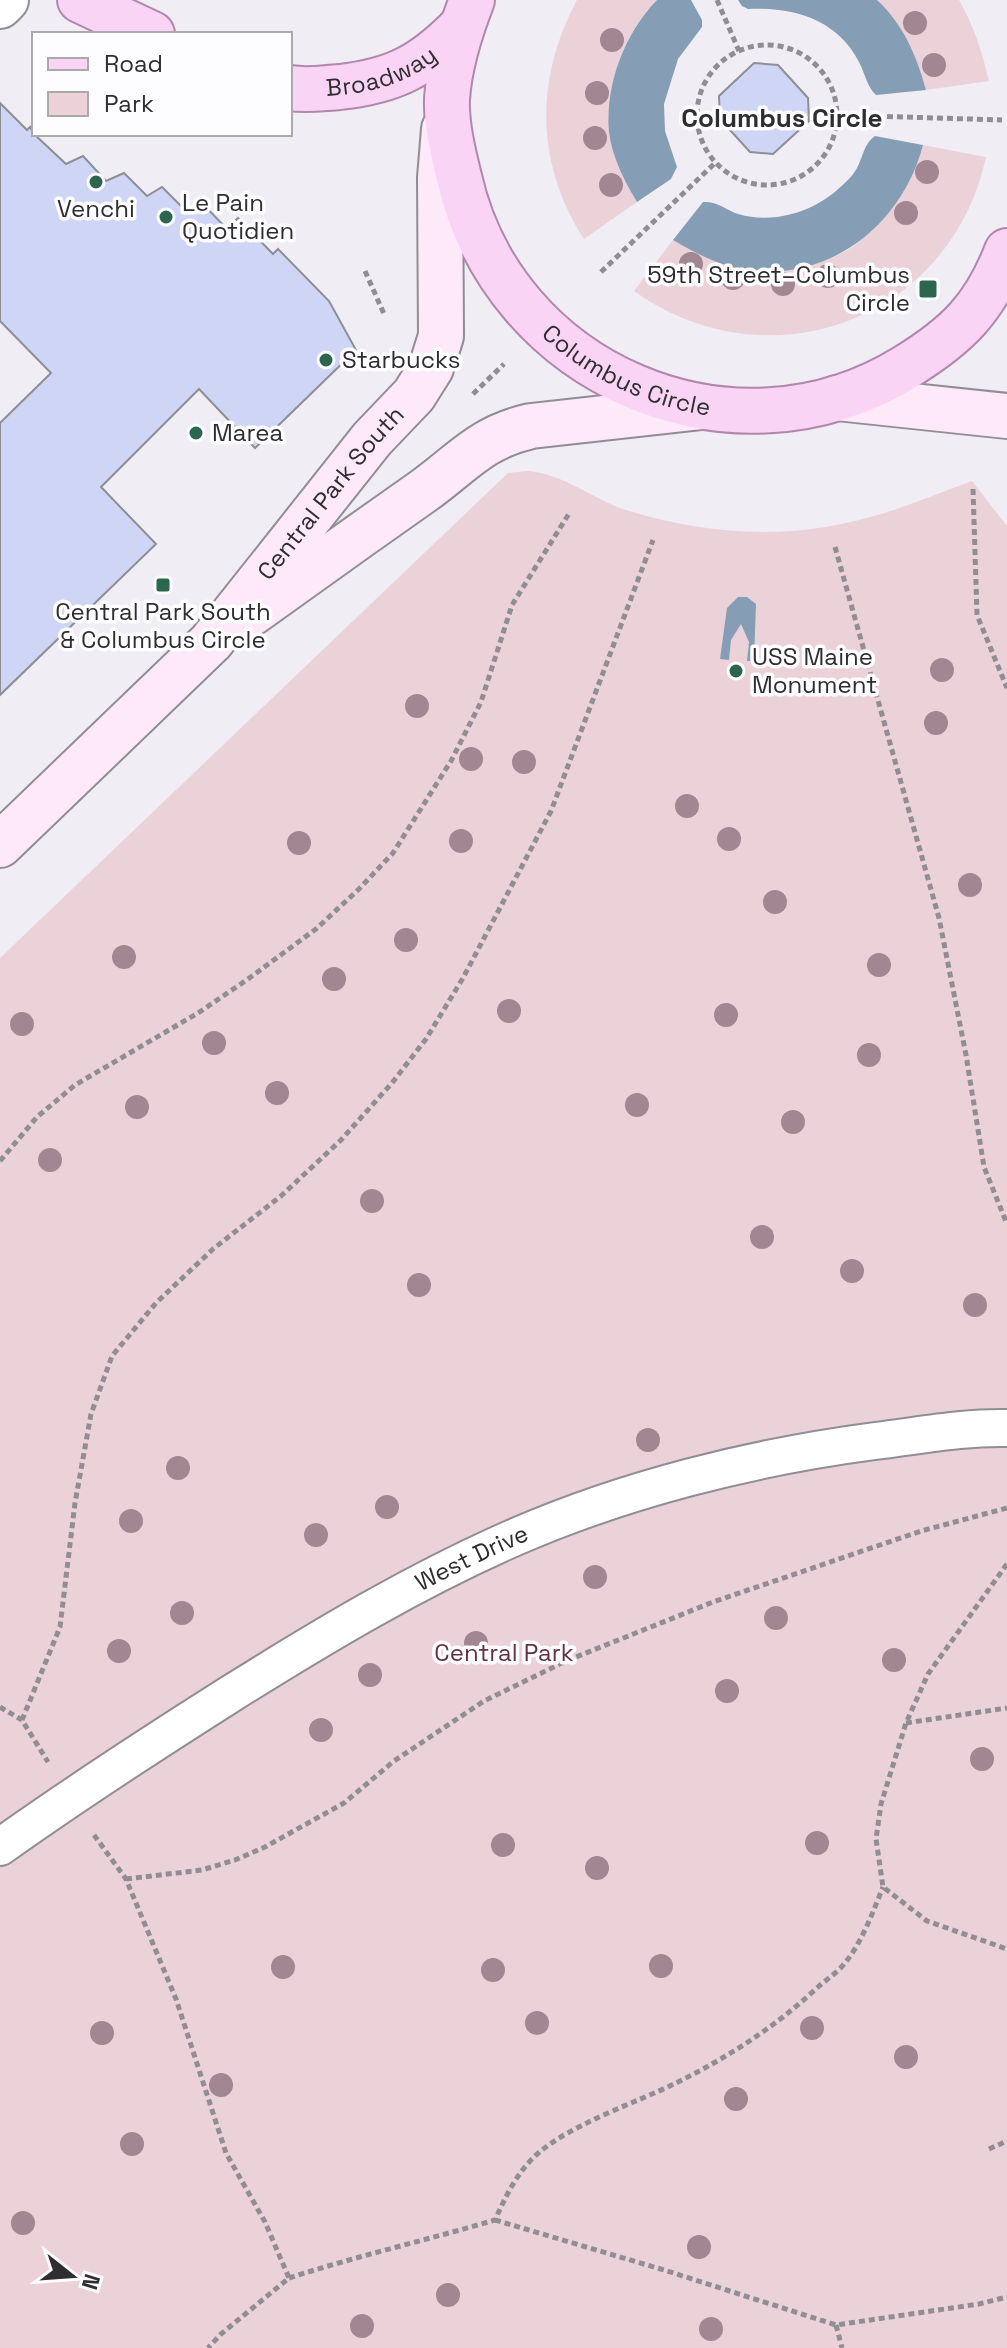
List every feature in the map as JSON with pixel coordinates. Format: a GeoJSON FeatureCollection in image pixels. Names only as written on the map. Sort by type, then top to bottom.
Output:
{"type":"FeatureCollection","features":[{"type":"Feature","properties":{"kind":"main road"},"geometry":{"type":"LineString","coordinates":[[80,0],[148,32]]}},
{"type":"Feature","properties":{"kind":"main road","name":"Broadway"},"geometry":{"type":"LineString","coordinates":[[292,88],[308,91],[368,85],[392,77],[439,49],[467,13]]}},
{"type":"Feature","properties":{"kind":"main road","name":"Columbus Circle"},"geometry":{"type":"LineString","coordinates":[[467,13],[447,101],[455,159],[473,225],[487,253],[521,305],[564,346],[610,376],[660,397],[702,407],[770,411],[837,398],[893,375],[926,355],[992,299],[991,287],[1007,251]]}},
{"type":"Feature","properties":{"kind":"main road","name":"Central Park South"},"geometry":{"type":"LineString","coordinates":[[0,845],[211,642],[372,439],[414,395],[431,368],[441,336],[440,178],[447,101]]}},
{"type":"Feature","properties":{"kind":"main road"},"geometry":{"type":"LineString","coordinates":[[837,398],[1007,416]]}},
{"type":"Feature","properties":{"kind":"main road","name":"Central Park South"},"geometry":{"type":"LineString","coordinates":[[211,642],[437,482],[469,454],[506,432],[531,426],[702,407]]}},
{"type":"Feature","properties":{"kind":"street"},"geometry":{"type":"LineString","coordinates":[[0,6],[6,0]]}},
{"type":"Feature","properties":{"kind":"street","name":"West Drive"},"geometry":{"type":"LineString","coordinates":[[0,1847],[70,1798],[299,1651],[443,1571],[515,1537],[677,1480],[754,1462],[826,1448],[951,1431],[1007,1428]]}},
{"type":"Feature","properties":{"kind":"path"},"geometry":{"type":"LineString","coordinates":[[717,0],[739,51]]}},
{"type":"Feature","properties":{"kind":"path"},"geometry":{"type":"LineString","coordinates":[[772,45],[792,50],[811,60],[824,75],[833,94],[837,115],[831,142],[816,165],[801,176],[784,183],[765,185],[747,182],[730,175],[715,163],[704,145],[698,126],[697,104],[704,85],[715,67],[739,51],[772,45]]}},
{"type":"Feature","properties":{"kind":"path"},"geometry":{"type":"LineString","coordinates":[[837,115],[1002,120]]}},
{"type":"Feature","properties":{"kind":"path"},"geometry":{"type":"LineString","coordinates":[[601,272],[715,163]]}},
{"type":"Feature","properties":{"kind":"path"},"geometry":{"type":"LineString","coordinates":[[365,271],[384,314]]}},
{"type":"Feature","properties":{"kind":"path"},"geometry":{"type":"LineString","coordinates":[[973,489],[977,615],[1007,688]]}},
{"type":"Feature","properties":{"kind":"path"},"geometry":{"type":"LineString","coordinates":[[0,1161],[37,1117],[75,1085],[198,1013],[248,979],[316,929],[393,853],[451,761],[481,702],[512,605],[570,512]]}},
{"type":"Feature","properties":{"kind":"path"},"geometry":{"type":"LineString","coordinates":[[22,1720],[60,1627],[75,1503],[91,1414],[112,1356],[156,1303],[201,1260],[281,1196],[341,1140],[426,1039],[463,978],[551,811],[653,540]]}},
{"type":"Feature","properties":{"kind":"path"},"geometry":{"type":"LineString","coordinates":[[835,547],[939,918],[984,1167],[1007,1224]]}},
{"type":"Feature","properties":{"kind":"path"},"geometry":{"type":"LineString","coordinates":[[126,1879],[202,1870],[265,1847],[344,1803],[394,1761],[484,1701],[566,1661],[713,1602],[921,1531],[1007,1508]]}},
{"type":"Feature","properties":{"kind":"path"},"geometry":{"type":"LineString","coordinates":[[495,2220],[511,2186],[533,2157],[614,2110],[676,2083],[742,2048],[845,1963],[868,1923],[883,1887],[876,1839],[881,1804],[906,1723],[928,1674],[1007,1564]]}},
{"type":"Feature","properties":{"kind":"path"},"geometry":{"type":"LineString","coordinates":[[0,1707],[22,1720],[70,1798],[126,1879],[176,1999],[226,2153],[265,2222],[289,2278]]}},
{"type":"Feature","properties":{"kind":"path"},"geometry":{"type":"LineString","coordinates":[[906,1723],[1007,1708]]}},
{"type":"Feature","properties":{"kind":"path"},"geometry":{"type":"LineString","coordinates":[[883,1887],[927,1921],[1007,1949]]}},
{"type":"Feature","properties":{"kind":"path"},"geometry":{"type":"LineString","coordinates":[[989,2149],[1007,2141]]}},
{"type":"Feature","properties":{"kind":"path"},"geometry":{"type":"LineString","coordinates":[[208,2348],[289,2278],[360,2255],[436,2238],[495,2220],[836,2325],[1007,2297]]}},
{"type":"Feature","properties":{"kind":"path"},"geometry":{"type":"LineString","coordinates":[[836,2325],[842,2348]]}},
{"type":"Feature","properties":{"kind":"green space"},"geometry":{"type":"Polygon","coordinates":[[[577,0],[657,0],[625,46],[616,72],[612,98],[616,151],[624,177],[637,202],[584,239],[556,180],[546,120],[553,60],[577,0]]]}},
{"type":"Feature","properties":{"kind":"green space"},"geometry":{"type":"Polygon","coordinates":[[[877,0],[959,0],[977,39],[989,81],[926,90],[908,42],[877,0]]]}},
{"type":"Feature","properties":{"kind":"green space"},"geometry":{"type":"Polygon","coordinates":[[[923,145],[986,157],[966,213],[935,260],[895,296],[848,321],[795,334],[741,333],[686,319],[634,291],[673,240],[710,259],[747,270],[806,267],[843,252],[862,239],[903,189],[923,145]]]}},
{"type":"Feature","properties":{"kind":"green space","name":"Central Park"},"geometry":{"type":"Polygon","coordinates":[[[528,471],[567,482],[629,511],[687,525],[745,532],[833,526],[891,511],[972,481],[1007,526],[1007,2348],[0,2348],[0,958],[508,473],[528,471]]]}},
{"type":"Feature","properties":{"kind":"water"},"geometry":{"type":"Polygon","coordinates":[[[657,0],[691,0],[702,20],[702,27],[678,59],[664,104],[665,131],[677,167],[671,179],[637,202],[613,151],[609,132],[610,96],[626,44],[657,0]]]}},
{"type":"Feature","properties":{"kind":"water"},"geometry":{"type":"Polygon","coordinates":[[[738,0],[877,0],[908,41],[926,90],[876,95],[850,47],[826,26],[781,10],[748,9],[738,0]]]}},
{"type":"Feature","properties":{"kind":"water"},"geometry":{"type":"Polygon","coordinates":[[[875,136],[923,145],[913,174],[880,223],[858,242],[833,257],[806,267],[777,271],[746,270],[708,258],[673,240],[703,202],[751,217],[777,217],[803,211],[826,199],[850,177],[866,146],[875,136]]]}},
{"type":"Feature","properties":{"kind":"water"},"geometry":{"type":"Polygon","coordinates":[[[738,597],[747,597],[756,604],[754,661],[747,661],[749,642],[741,624],[731,640],[729,660],[720,659],[727,608],[738,597]]]}},
{"type":"Feature","properties":{"kind":"building"},"geometry":{"type":"Polygon","coordinates":[[[754,63],[778,65],[808,98],[809,121],[773,154],[750,152],[720,119],[719,96],[754,63]]]}},
{"type":"Feature","properties":{"kind":"building"},"geometry":{"type":"Polygon","coordinates":[[[0,103],[27,130],[30,127],[32,136],[36,136],[66,164],[83,156],[106,181],[124,173],[147,196],[162,187],[186,211],[202,203],[227,229],[238,218],[273,254],[278,249],[329,301],[356,350],[255,448],[199,389],[101,487],[156,544],[0,695],[0,423],[51,373],[0,321],[0,103]]]}},
{"type":"Feature","properties":{"kind":"place","name":"Venchi"},"geometry":{"type":"Point","coordinates":[96,182]}},
{"type":"Feature","properties":{"kind":"place","name":"Le Pain Quotidien"},"geometry":{"type":"Point","coordinates":[166,217]}},
{"type":"Feature","properties":{"kind":"place","name":"59th Street–Columbus Circle"},"geometry":{"type":"Point","coordinates":[928,289]}},
{"type":"Feature","properties":{"kind":"place","name":"Starbucks"},"geometry":{"type":"Point","coordinates":[326,360]}},
{"type":"Feature","properties":{"kind":"place","name":"Marea"},"geometry":{"type":"Point","coordinates":[196,433]}},
{"type":"Feature","properties":{"kind":"place","name":"Central Park South & Columbus Circle"},"geometry":{"type":"Point","coordinates":[163,585]}},
{"type":"Feature","properties":{"kind":"place","name":"USS Maine Monument"},"geometry":{"type":"Point","coordinates":[736,671]}},
{"type":"Feature","properties":{"kind":"district","name":"Columbus Circle"},"geometry":{"type":"Point","coordinates":[782,118]}}]}
